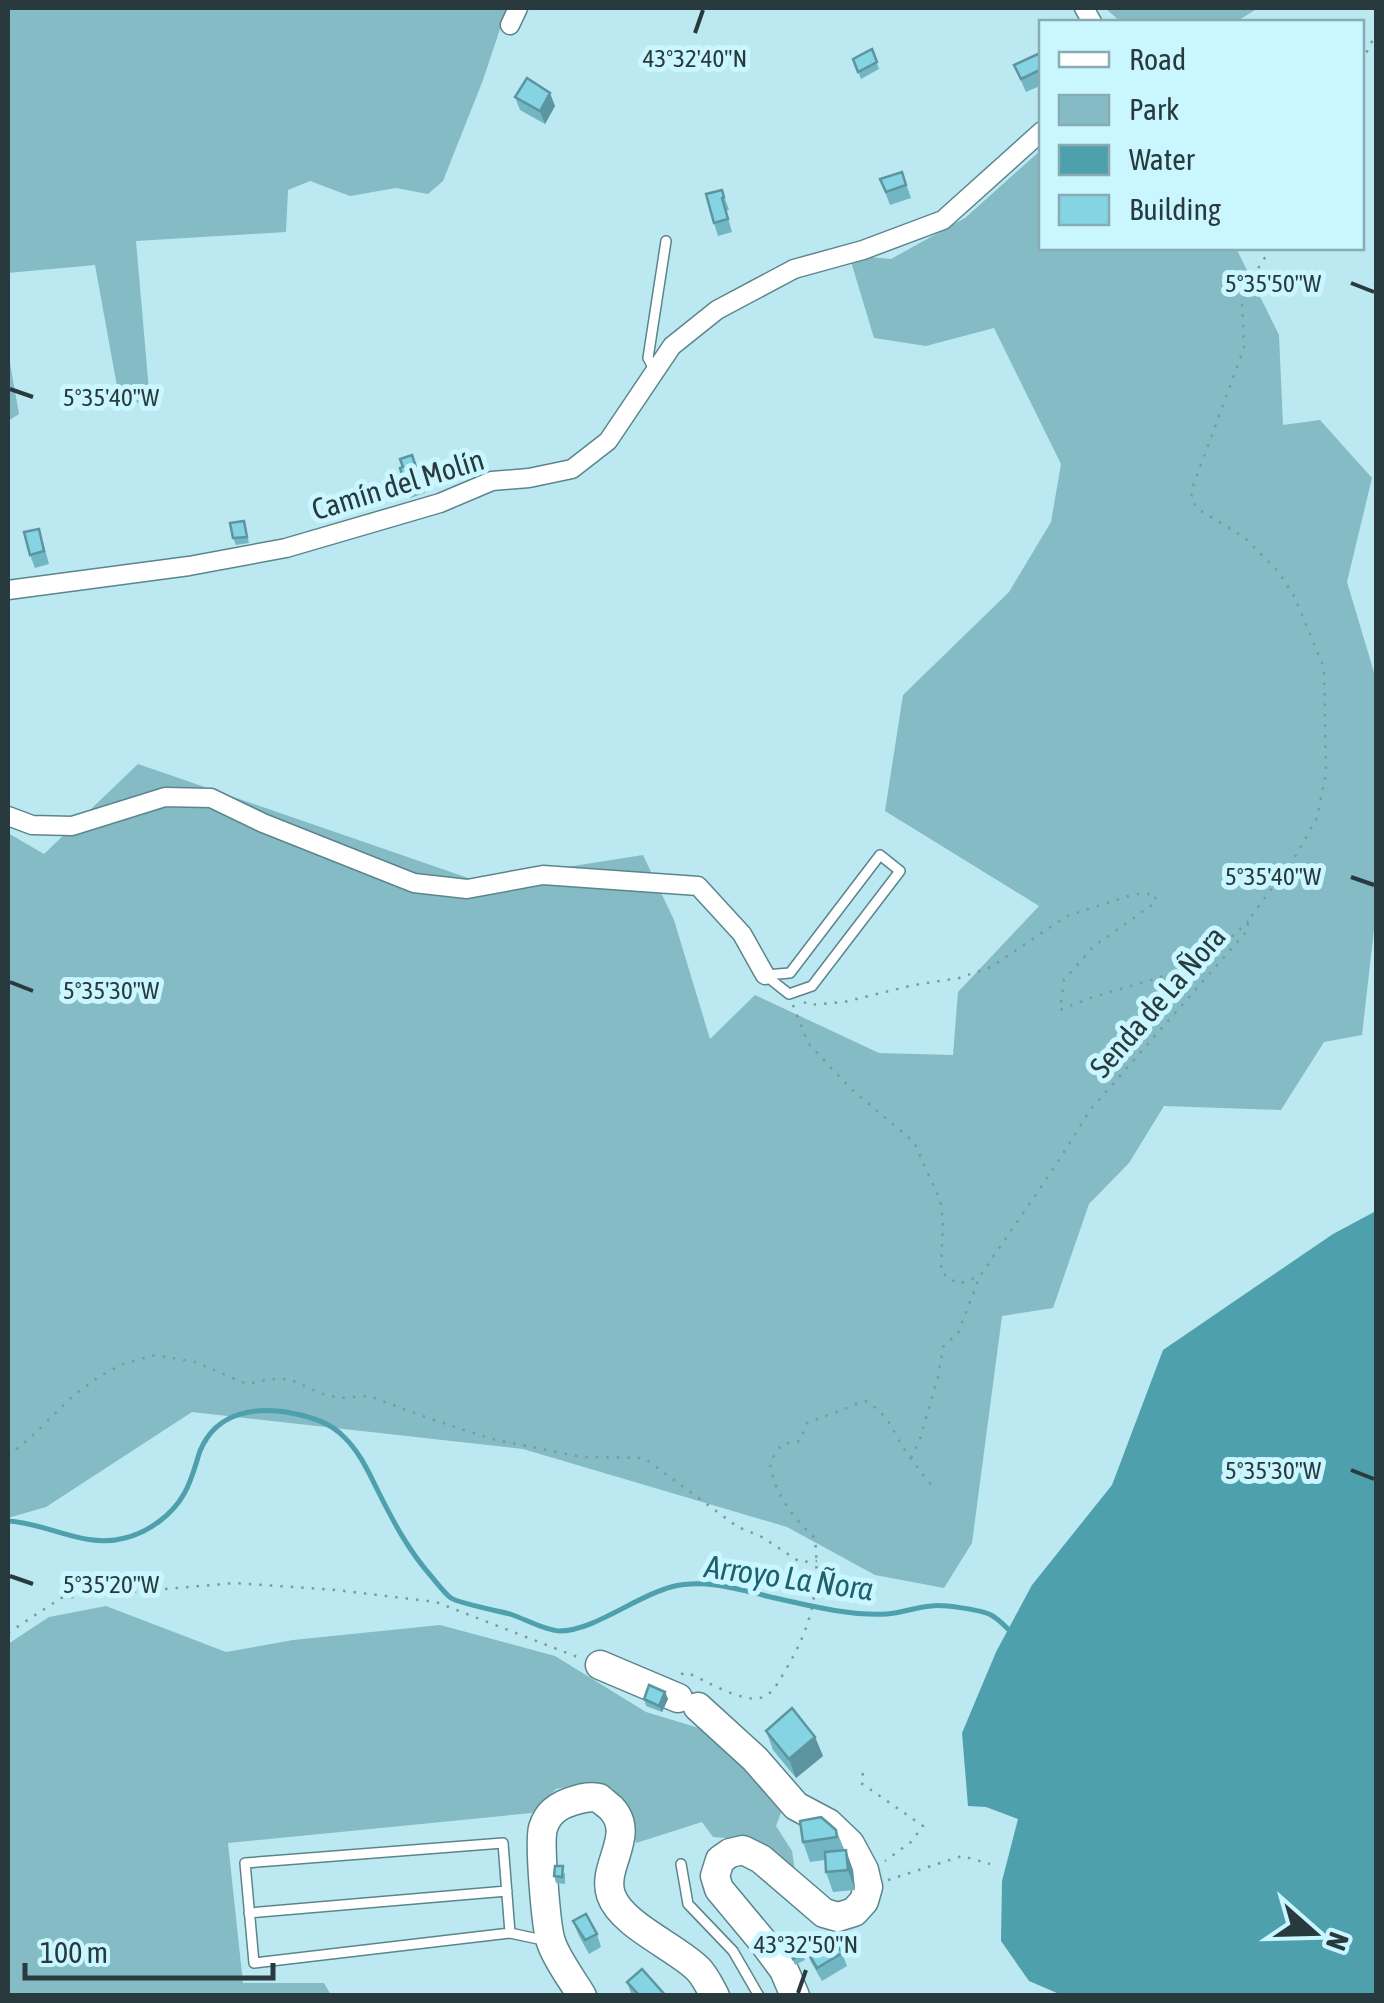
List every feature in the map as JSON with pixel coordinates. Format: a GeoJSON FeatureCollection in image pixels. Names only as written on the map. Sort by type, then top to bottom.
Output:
{"type":"FeatureCollection","features":[{"type":"Feature","properties":{"kind":"street","name":"Camín del Molín"},"geometry":{"type":"LineString","coordinates":[[8,590],[189,566],[286,548],[440,503],[492,481],[572,469],[608,441],[672,346],[716,310],[794,269],[863,250],[943,220],[1039,133]]}},
{"type":"Feature","properties":{"kind":"street"},"geometry":{"type":"LineString","coordinates":[[8,816],[32,825],[72,826],[165,796],[211,798],[414,883],[467,889],[543,875],[698,886],[742,934],[765,975]]}},
{"type":"Feature","properties":{"kind":"street"},"geometry":{"type":"LineString","coordinates":[[600,1666],[688,1702],[755,1758],[796,1806],[828,1823],[850,1844],[866,1879],[864,1901],[854,1912],[838,1917],[824,1914],[761,1859],[743,1850],[730,1852],[720,1860],[716,1876],[719,1889],[784,1970],[795,1996]]}},
{"type":"Feature","properties":{"kind":"street"},"geometry":{"type":"LineString","coordinates":[[582,1996],[551,1942],[542,1870],[542,1829],[549,1816],[560,1804],[582,1798],[600,1798],[615,1811],[622,1831],[610,1876],[611,1896],[642,1930],[698,1970],[715,1996]]}},
{"type":"Feature","properties":{"kind":"lane"},"geometry":{"type":"LineString","coordinates":[[655,372],[648,358],[666,241]]}},
{"type":"Feature","properties":{"kind":"lane"},"geometry":{"type":"LineString","coordinates":[[880,855],[900,871],[812,986],[790,994],[765,975],[790,972],[880,855]]}},
{"type":"Feature","properties":{"kind":"lane"},"geometry":{"type":"LineString","coordinates":[[510,1932],[503,1842],[244,1863],[254,1962],[510,1932],[551,1942]]}},
{"type":"Feature","properties":{"kind":"lane"},"geometry":{"type":"LineString","coordinates":[[680,1864],[688,1904],[732,1951],[759,1996]]}},
{"type":"Feature","properties":{"kind":"lane"},"geometry":{"type":"LineString","coordinates":[[249,1913],[507,1892]]}},
{"type":"Feature","properties":{"kind":"path"},"geometry":{"type":"LineString","coordinates":[[1364,58],[1376,33]]}},
{"type":"Feature","properties":{"kind":"path","name":"Senda de La Ñora"},"geometry":{"type":"LineString","coordinates":[[911,1458],[938,1376],[943,1347],[958,1333],[980,1276],[1090,1110],[1247,932],[1248,921],[1296,856],[1317,818],[1326,773],[1324,668],[1294,596],[1278,571],[1244,537],[1198,509],[1191,499],[1244,348],[1242,300],[1270,250]]}},
{"type":"Feature","properties":{"kind":"path"},"geometry":{"type":"LineString","coordinates":[[790,994],[809,1005],[844,1002],[959,978],[991,968],[1067,916],[1135,894],[1156,894],[1156,902],[1093,946],[1064,980],[1060,1010],[1184,970],[1214,955],[1248,921]]}},
{"type":"Feature","properties":{"kind":"path"},"geometry":{"type":"LineString","coordinates":[[790,994],[808,1043],[851,1089],[914,1142],[940,1200],[944,1220],[941,1272],[958,1284],[980,1276]]}},
{"type":"Feature","properties":{"kind":"path"},"geometry":{"type":"LineString","coordinates":[[8,1456],[100,1376],[154,1355],[195,1362],[247,1384],[290,1380],[339,1398],[369,1396],[492,1439],[582,1457],[644,1458],[738,1527],[762,1537],[800,1562],[817,1561]]}},
{"type":"Feature","properties":{"kind":"path"},"geometry":{"type":"LineString","coordinates":[[640,1682],[688,1672],[742,1697],[757,1700],[772,1692],[812,1617],[817,1561],[814,1538],[793,1518],[771,1476],[770,1462],[782,1444],[800,1441],[808,1424],[865,1401],[880,1410],[933,1487]]}},
{"type":"Feature","properties":{"kind":"path"},"geometry":{"type":"LineString","coordinates":[[8,1633],[60,1598],[235,1583],[436,1602],[600,1666]]}},
{"type":"Feature","properties":{"kind":"path"},"geometry":{"type":"LineString","coordinates":[[863,1773],[861,1782],[923,1826],[911,1842],[866,1879]]}},
{"type":"Feature","properties":{"kind":"path"},"geometry":{"type":"LineString","coordinates":[[866,1879],[962,1856],[990,1864]]}},
{"type":"Feature","properties":{"kind":"green space"},"geometry":{"type":"Polygon","coordinates":[[[8,8],[507,8],[443,181],[428,194],[396,188],[350,196],[310,181],[288,190],[286,232],[136,241],[150,402],[120,403],[95,265],[8,273],[8,8]]]}},
{"type":"Feature","properties":{"kind":"green space"},"geometry":{"type":"Polygon","coordinates":[[[1105,8],[1258,8],[1239,20],[1119,20],[1105,8]]]}},
{"type":"Feature","properties":{"kind":"green space"},"geometry":{"type":"Polygon","coordinates":[[[1039,152],[1039,250],[1237,250],[1279,335],[1283,425],[1320,420],[1372,478],[1347,582],[1376,679],[1376,912],[1362,1035],[1324,1042],[1281,1110],[1164,1106],[1129,1163],[1089,1204],[1053,1308],[1002,1316],[972,1543],[944,1588],[875,1575],[787,1527],[523,1449],[192,1412],[46,1507],[8,1518],[8,833],[44,854],[138,764],[477,881],[643,855],[674,920],[710,1039],[755,995],[879,1053],[953,1055],[958,992],[1039,906],[885,811],[903,695],[1009,592],[1051,522],[1061,464],[994,328],[926,346],[874,338],[849,255],[891,259],[965,218],[1039,152]]]}},
{"type":"Feature","properties":{"kind":"green space"},"geometry":{"type":"Polygon","coordinates":[[[8,352],[19,414],[8,421],[8,352]]]}},
{"type":"Feature","properties":{"kind":"green space"},"geometry":{"type":"Polygon","coordinates":[[[106,1606],[226,1652],[293,1640],[440,1625],[555,1656],[646,1712],[709,1731],[782,1810],[776,1826],[792,1851],[796,1878],[738,1839],[713,1837],[702,1822],[636,1843],[630,1814],[597,1787],[574,1785],[556,1789],[532,1813],[228,1843],[243,1983],[324,1983],[331,1995],[8,1996],[8,1644],[49,1617],[106,1606]]]}},
{"type":"Feature","properties":{"kind":"water"},"geometry":{"type":"Polygon","coordinates":[[[1376,1211],[1376,1995],[1064,1996],[1029,1981],[1001,1941],[1002,1881],[1018,1819],[986,1807],[968,1806],[962,1733],[996,1652],[1032,1585],[1112,1485],[1163,1350],[1333,1234],[1376,1211]]]}},
{"type":"Feature","properties":{"kind":"building"},"geometry":{"type":"Polygon","coordinates":[[[872,49],[877,62],[858,72],[853,59],[872,49]]]}},
{"type":"Feature","properties":{"kind":"building"},"geometry":{"type":"Polygon","coordinates":[[[1039,56],[1039,70],[1021,79],[1014,65],[1039,56]]]}},
{"type":"Feature","properties":{"kind":"building"},"geometry":{"type":"Polygon","coordinates":[[[527,78],[550,93],[540,111],[515,97],[527,78]]]}},
{"type":"Feature","properties":{"kind":"building"},"geometry":{"type":"Polygon","coordinates":[[[902,172],[906,185],[886,192],[880,179],[902,172]]]}},
{"type":"Feature","properties":{"kind":"building"},"geometry":{"type":"Polygon","coordinates":[[[722,190],[728,219],[714,223],[706,194],[722,190]]]}},
{"type":"Feature","properties":{"kind":"building"},"geometry":{"type":"Polygon","coordinates":[[[412,455],[420,479],[405,484],[400,459],[412,455]]]}},
{"type":"Feature","properties":{"kind":"building"},"geometry":{"type":"Polygon","coordinates":[[[244,521],[247,537],[233,538],[230,523],[244,521]]]}},
{"type":"Feature","properties":{"kind":"building"},"geometry":{"type":"Polygon","coordinates":[[[39,529],[44,551],[30,555],[24,532],[39,529]]]}},
{"type":"Feature","properties":{"kind":"building"},"geometry":{"type":"Polygon","coordinates":[[[649,1685],[665,1692],[659,1706],[644,1699],[649,1685]]]}},
{"type":"Feature","properties":{"kind":"building"},"geometry":{"type":"Polygon","coordinates":[[[792,1708],[815,1737],[789,1759],[766,1731],[792,1708]]]}},
{"type":"Feature","properties":{"kind":"building"},"geometry":{"type":"Polygon","coordinates":[[[821,1817],[836,1830],[837,1837],[803,1842],[800,1821],[821,1817]]]}},
{"type":"Feature","properties":{"kind":"building"},"geometry":{"type":"Polygon","coordinates":[[[846,1850],[848,1870],[826,1872],[825,1852],[846,1850]]]}},
{"type":"Feature","properties":{"kind":"building"},"geometry":{"type":"Polygon","coordinates":[[[555,1866],[563,1866],[562,1877],[554,1876],[555,1866]]]}},
{"type":"Feature","properties":{"kind":"building"},"geometry":{"type":"Polygon","coordinates":[[[586,1914],[597,1934],[585,1940],[573,1921],[586,1914]]]}},
{"type":"Feature","properties":{"kind":"building"},"geometry":{"type":"Polygon","coordinates":[[[832,1934],[842,1953],[817,1968],[806,1949],[832,1934]]]}},
{"type":"Feature","properties":{"kind":"building"},"geometry":{"type":"Polygon","coordinates":[[[795,1939],[802,1954],[793,1959],[785,1944],[795,1939]]]}},
{"type":"Feature","properties":{"kind":"building"},"geometry":{"type":"Polygon","coordinates":[[[642,1969],[666,1996],[640,1996],[627,1982],[642,1969]]]}},
{"type":"Feature","properties":{"kind":"waterway","name":"Arroyo La Ñora"},"geometry":{"type":"LineString","coordinates":[[8,1521],[95,1540],[110,1541],[143,1532],[179,1502],[207,1437],[217,1427],[240,1414],[282,1412],[321,1422],[349,1442],[409,1547],[448,1596],[547,1629],[559,1631],[586,1625],[658,1591],[697,1584],[859,1613],[887,1614],[936,1606],[962,1608],[991,1615],[1008,1629]]}}]}
